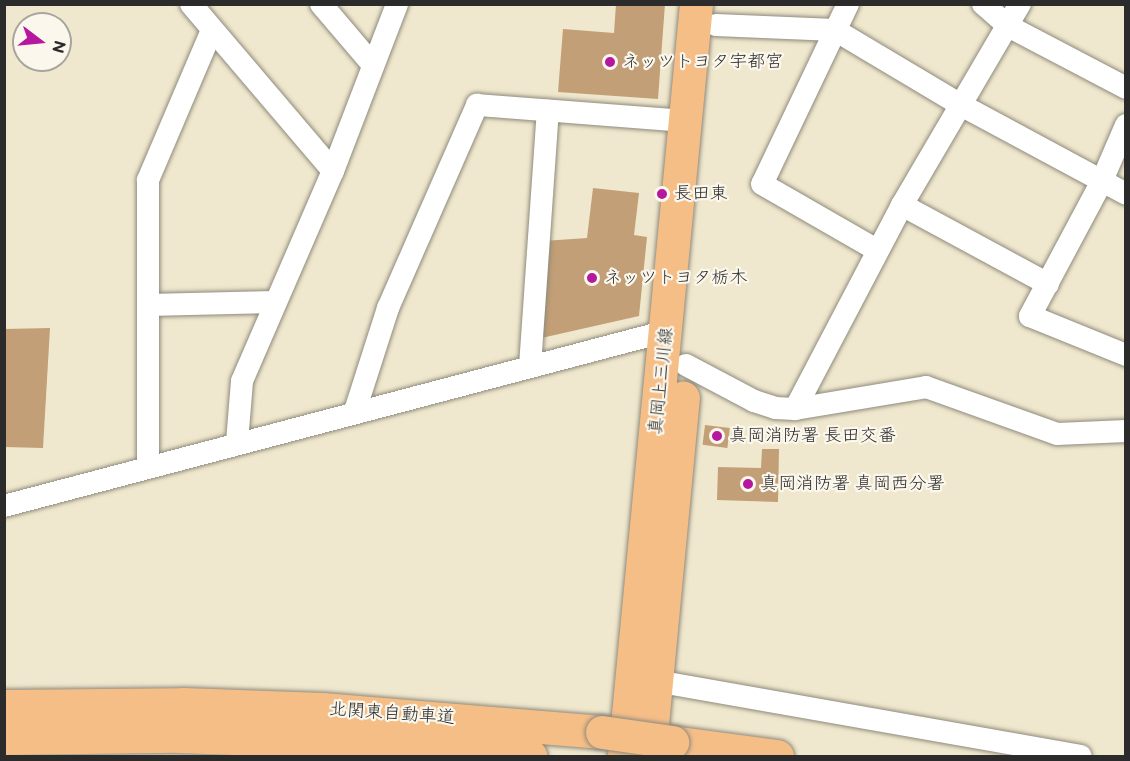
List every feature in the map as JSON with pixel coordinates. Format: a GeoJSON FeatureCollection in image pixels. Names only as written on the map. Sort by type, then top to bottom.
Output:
{"type":"FeatureCollection","features":[{"type":"Feature","properties":{"kind":"main road","name":"真岡上三川線"},"geometry":{"type":"LineString","coordinates":[[624,756],[687,121],[710,11]]}},
{"type":"Feature","properties":{"kind":"main road","name":"真岡上三川線"},"geometry":{"type":"LineString","coordinates":[[660,749],[656,681],[686,365],[710,11]]}},
{"type":"Feature","properties":{"kind":"main road","name":"北関東自動車道"},"geometry":{"type":"LineString","coordinates":[[4,706],[183,704],[322,710],[602,732],[660,749],[777,756]]}},
{"type":"Feature","properties":{"kind":"main road","name":"北関東自動車道"},"geometry":{"type":"LineString","coordinates":[[4,738],[225,737],[530,756]]}},
{"type":"Feature","properties":{"kind":"street"},"geometry":{"type":"LineString","coordinates":[[191,4],[333,171]]}},
{"type":"Feature","properties":{"kind":"street"},"geometry":{"type":"LineString","coordinates":[[321,4],[372,64]]}},
{"type":"Feature","properties":{"kind":"street"},"geometry":{"type":"LineString","coordinates":[[237,442],[242,381],[333,171],[372,64],[397,4]]}},
{"type":"Feature","properties":{"kind":"street"},"geometry":{"type":"LineString","coordinates":[[848,4],[762,184],[877,250]]}},
{"type":"Feature","properties":{"kind":"street"},"geometry":{"type":"LineString","coordinates":[[983,4],[1008,26],[1125,88]]}},
{"type":"Feature","properties":{"kind":"street"},"geometry":{"type":"LineString","coordinates":[[795,409],[902,205],[1020,4]]}},
{"type":"Feature","properties":{"kind":"street"},"geometry":{"type":"LineString","coordinates":[[710,11],[835,30],[961,105],[1125,194]]}},
{"type":"Feature","properties":{"kind":"street"},"geometry":{"type":"LineString","coordinates":[[148,466],[148,180],[212,30]]}},
{"type":"Feature","properties":{"kind":"street"},"geometry":{"type":"LineString","coordinates":[[355,411],[388,308],[477,105],[687,121]]}},
{"type":"Feature","properties":{"kind":"street"},"geometry":{"type":"LineString","coordinates":[[530,366],[548,111]]}},
{"type":"Feature","properties":{"kind":"street"},"geometry":{"type":"LineString","coordinates":[[1125,125],[1101,183],[1030,316],[1125,355]]}},
{"type":"Feature","properties":{"kind":"street"},"geometry":{"type":"LineString","coordinates":[[902,205],[1048,284]]}},
{"type":"Feature","properties":{"kind":"street"},"geometry":{"type":"LineString","coordinates":[[148,305],[274,303]]}},
{"type":"Feature","properties":{"kind":"street"},"geometry":{"type":"LineString","coordinates":[[4,506],[237,442],[667,331]]}},
{"type":"Feature","properties":{"kind":"street"},"geometry":{"type":"LineString","coordinates":[[686,365],[754,401],[795,409],[926,387],[1058,434],[1125,431]]}},
{"type":"Feature","properties":{"kind":"street"},"geometry":{"type":"LineString","coordinates":[[656,681],[1080,756]]}},
{"type":"Feature","properties":{"kind":"building","name":"ネッツトヨタ宇都宮"},"geometry":{"type":"Polygon","coordinates":[[[616,4],[665,4],[658,99],[558,92],[563,29],[614,33],[616,4]]]}},
{"type":"Feature","properties":{"kind":"building","name":"ネッツトヨタ栃木"},"geometry":{"type":"Polygon","coordinates":[[[593,188],[639,193],[634,235],[647,237],[639,316],[537,339],[543,241],[587,238],[593,188]]]}},
{"type":"Feature","properties":{"kind":"building"},"geometry":{"type":"Polygon","coordinates":[[[50,328],[43,448],[4,447],[4,329],[50,328]]]}},
{"type":"Feature","properties":{"kind":"building","name":"真岡消防署 長田交番"},"geometry":{"type":"Polygon","coordinates":[[[705,425],[730,428],[727,448],[703,445],[705,425]]]}},
{"type":"Feature","properties":{"kind":"building","name":"真岡消防署 真岡西分署"},"geometry":{"type":"Polygon","coordinates":[[[762,449],[779,449],[778,502],[717,500],[718,467],[761,468],[762,449]]]}},
{"type":"Feature","properties":{"kind":"place","name":"ネッツトヨタ宇都宮"},"geometry":{"type":"Point","coordinates":[610,62]}},
{"type":"Feature","properties":{"kind":"place","name":"長田東"},"geometry":{"type":"Point","coordinates":[662,194]}},
{"type":"Feature","properties":{"kind":"place","name":"ネッツトヨタ栃木"},"geometry":{"type":"Point","coordinates":[592,278]}},
{"type":"Feature","properties":{"kind":"place","name":"真岡消防署 長田交番"},"geometry":{"type":"Point","coordinates":[717,436]}},
{"type":"Feature","properties":{"kind":"place","name":"真岡消防署 真岡西分署"},"geometry":{"type":"Point","coordinates":[748,484]}}]}
